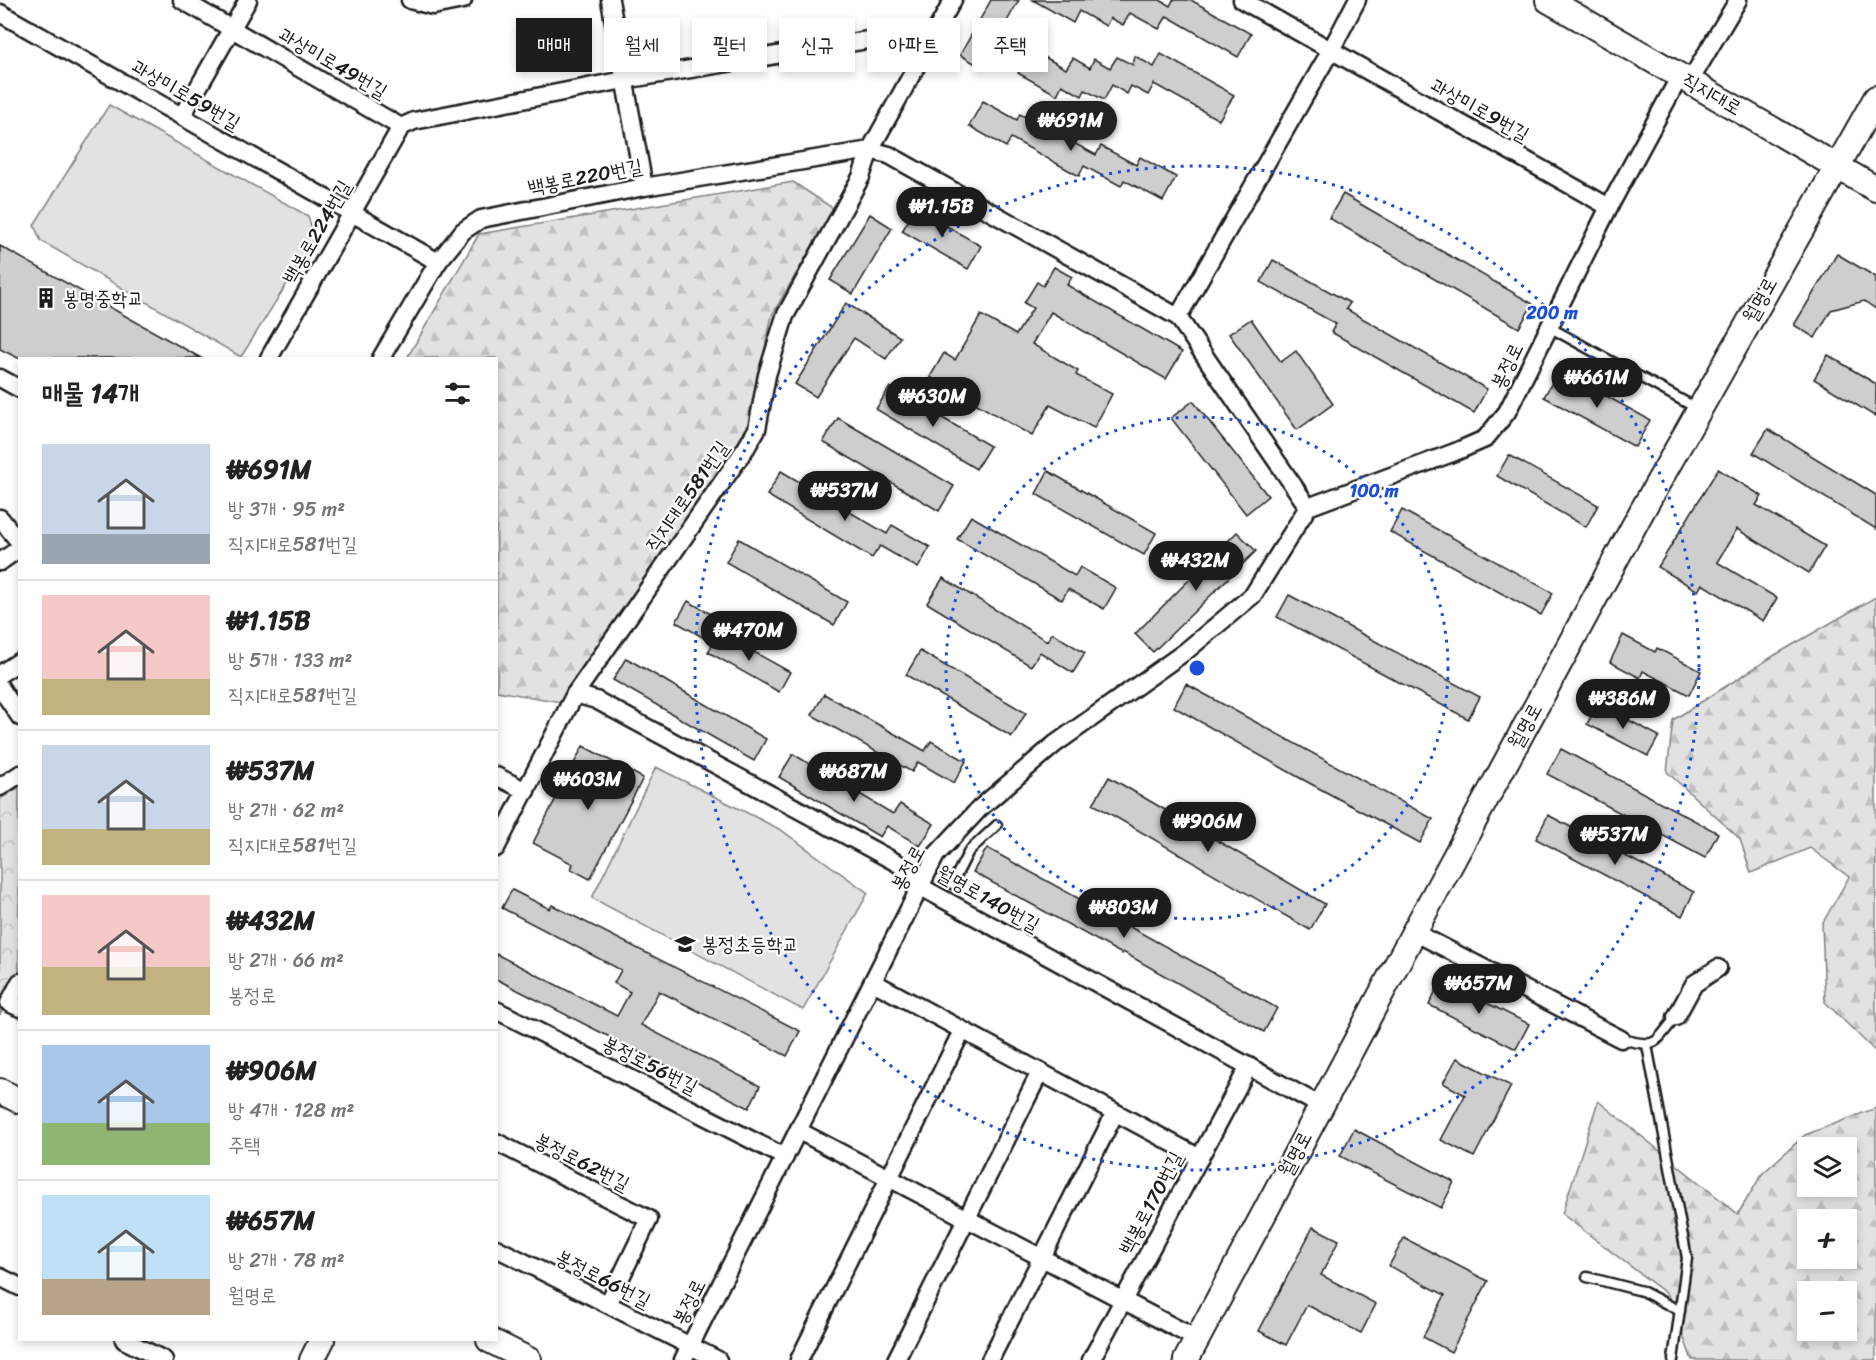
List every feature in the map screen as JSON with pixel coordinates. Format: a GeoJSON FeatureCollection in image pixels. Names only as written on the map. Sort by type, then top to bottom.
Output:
{"type":"FeatureCollection","features":[{"type":"Feature","properties":{"kind":"street","name":"과상미로49번길"},"geometry":{"type":"LineString","coordinates":[[182,0],[401,127]]}},
{"type":"Feature","properties":{"kind":"street"},"geometry":{"type":"LineString","coordinates":[[182,116],[248,0]]}},
{"type":"Feature","properties":{"kind":"street"},"geometry":{"type":"LineString","coordinates":[[410,0],[433,6],[463,0]]}},
{"type":"Feature","properties":{"kind":"street"},"geometry":{"type":"LineString","coordinates":[[610,0],[644,187]]}},
{"type":"Feature","properties":{"kind":"street","name":"직지대로581번길"},"geometry":{"type":"LineString","coordinates":[[943,18],[953,0]]}},
{"type":"Feature","properties":{"kind":"street","name":"과상미로9번길"},"geometry":{"type":"LineString","coordinates":[[1242,0],[1609,207]]}},
{"type":"Feature","properties":{"kind":"street"},"geometry":{"type":"LineString","coordinates":[[1178,317],[1331,50],[1357,0]]}},
{"type":"Feature","properties":{"kind":"street","name":"직지대로"},"geometry":{"type":"LineString","coordinates":[[1548,0],[1876,189]]}},
{"type":"Feature","properties":{"kind":"street","name":"봉정로"},"geometry":{"type":"LineString","coordinates":[[687,1353],[936,855],[980,808],[1055,744],[1186,651],[1253,595],[1308,507],[1485,439],[1507,412],[1609,207],[1685,78],[1738,0]]}},
{"type":"Feature","properties":{"kind":"street","name":"과상미로59번길"},"geometry":{"type":"LineString","coordinates":[[0,13],[438,262]]}},
{"type":"Feature","properties":{"kind":"street"},"geometry":{"type":"LineString","coordinates":[[401,127],[414,121],[624,80],[867,40]]}},
{"type":"Feature","properties":{"kind":"street","name":"직지대로581번길"},"geometry":{"type":"LineString","coordinates":[[498,844],[575,694],[757,429],[767,375],[785,316],[861,177],[870,150],[913,72]]}},
{"type":"Feature","properties":{"kind":"street","name":"월명로"},"geometry":{"type":"LineString","coordinates":[[1192,1350],[1641,511],[1876,98]]}},
{"type":"Feature","properties":{"kind":"street","name":"백봉로224번길"},"geometry":{"type":"LineString","coordinates":[[270,357],[401,127]]}},
{"type":"Feature","properties":{"kind":"street"},"geometry":{"type":"LineString","coordinates":[[870,150],[889,155],[1178,317],[1308,507]]}},
{"type":"Feature","properties":{"kind":"street","name":"백봉로220번길"},"geometry":{"type":"LineString","coordinates":[[382,357],[438,262],[463,231],[481,219],[644,187],[870,150]]}},
{"type":"Feature","properties":{"kind":"street"},"geometry":{"type":"LineString","coordinates":[[0,378],[18,388]]}},
{"type":"Feature","properties":{"kind":"street"},"geometry":{"type":"LineString","coordinates":[[0,518],[18,540]]}},
{"type":"Feature","properties":{"kind":"street"},"geometry":{"type":"LineString","coordinates":[[0,562],[18,549]]}},
{"type":"Feature","properties":{"kind":"street"},"geometry":{"type":"LineString","coordinates":[[0,674],[18,662]]}},
{"type":"Feature","properties":{"kind":"street"},"geometry":{"type":"LineString","coordinates":[[0,687],[18,714]]}},
{"type":"Feature","properties":{"kind":"street","name":"월명로140번길"},"geometry":{"type":"LineString","coordinates":[[575,694],[596,700],[899,864],[921,887],[1321,1106]]}},
{"type":"Feature","properties":{"kind":"street"},"geometry":{"type":"LineString","coordinates":[[0,787],[18,775]]}},
{"type":"Feature","properties":{"kind":"street"},"geometry":{"type":"LineString","coordinates":[[498,777],[526,791]]}},
{"type":"Feature","properties":{"kind":"street"},"geometry":{"type":"LineString","coordinates":[[1414,932],[1621,1039]]}},
{"type":"Feature","properties":{"kind":"street"},"geometry":{"type":"LineString","coordinates":[[1676,1017],[1694,984],[1718,968]]}},
{"type":"Feature","properties":{"kind":"street"},"geometry":{"type":"LineString","coordinates":[[873,982],[1200,1158]]}},
{"type":"Feature","properties":{"kind":"street"},"geometry":{"type":"LineString","coordinates":[[18,986],[9,1003],[18,1007]]}},
{"type":"Feature","properties":{"kind":"street","name":"봉정로56번길"},"geometry":{"type":"LineString","coordinates":[[498,1012],[785,1157]]}},
{"type":"Feature","properties":{"kind":"street"},"geometry":{"type":"LineString","coordinates":[[799,1360],[962,1030]]}},
{"type":"Feature","properties":{"kind":"street","name":"백봉로170번길"},"geometry":{"type":"LineString","coordinates":[[1091,1360],[1249,1066]]}},
{"type":"Feature","properties":{"kind":"street"},"geometry":{"type":"LineString","coordinates":[[896,1360],[1040,1072]]}},
{"type":"Feature","properties":{"kind":"street"},"geometry":{"type":"LineString","coordinates":[[0,1091],[18,1100]]}},
{"type":"Feature","properties":{"kind":"street"},"geometry":{"type":"LineString","coordinates":[[992,1354],[1115,1113]]}},
{"type":"Feature","properties":{"kind":"street"},"geometry":{"type":"LineString","coordinates":[[799,1131],[1123,1301],[1192,1350]]}},
{"type":"Feature","properties":{"kind":"street","name":"봉정로62번길"},"geometry":{"type":"LineString","coordinates":[[498,1143],[649,1219],[608,1304]]}},
{"type":"Feature","properties":{"kind":"street","name":"봉정로66번길"},"geometry":{"type":"LineString","coordinates":[[498,1249],[608,1304],[687,1353],[718,1360]]}},
{"type":"Feature","properties":{"kind":"street"},"geometry":{"type":"LineString","coordinates":[[0,1277],[18,1286]]}},
{"type":"Feature","properties":{"kind":"street"},"geometry":{"type":"LineString","coordinates":[[126,1341],[164,1360]]}},
{"type":"Feature","properties":{"kind":"street"},"geometry":{"type":"LineString","coordinates":[[312,1360],[322,1341]]}},
{"type":"Feature","properties":{"kind":"street"},"geometry":{"type":"LineString","coordinates":[[491,1341],[529,1360]]}},
{"type":"Feature","properties":{"kind":"lane"},"geometry":{"type":"LineString","coordinates":[[1550,327],[1699,409]]}},
{"type":"Feature","properties":{"kind":"lane"},"geometry":{"type":"LineString","coordinates":[[952,884],[969,851],[997,825]]}},
{"type":"Feature","properties":{"kind":"lane"},"geometry":{"type":"LineString","coordinates":[[1621,1039],[1647,1045],[1656,1041],[1676,1017]]}},
{"type":"Feature","properties":{"kind":"lane"},"geometry":{"type":"LineString","coordinates":[[1647,1045],[1687,1258],[1673,1360]]}},
{"type":"Feature","properties":{"kind":"lane"},"geometry":{"type":"LineString","coordinates":[[1587,1277],[1642,1291],[1680,1311]]}},
{"type":"Feature","properties":{"kind":"green space"},"geometry":{"type":"Polygon","coordinates":[[[109,105],[308,216],[315,239],[241,357],[41,241],[34,225],[109,105]]]}},
{"type":"Feature","properties":{"kind":"green space"},"geometry":{"type":"Polygon","coordinates":[[[793,182],[834,209],[772,315],[748,429],[561,702],[498,691],[498,357],[408,357],[479,234],[793,182]]]}},
{"type":"Feature","properties":{"kind":"green space"},"geometry":{"type":"Polygon","coordinates":[[[1876,598],[1876,1052],[1825,1002],[1822,924],[1849,877],[1810,848],[1751,873],[1740,839],[1667,772],[1673,720],[1775,655],[1876,598]]]}},
{"type":"Feature","properties":{"kind":"green space"},"geometry":{"type":"Polygon","coordinates":[[[656,767],[781,830],[868,893],[803,1010],[592,898],[656,767]]]}},
{"type":"Feature","properties":{"kind":"green space"},"geometry":{"type":"Polygon","coordinates":[[[18,788],[18,980],[0,1015],[0,799],[18,788]]]}},
{"type":"Feature","properties":{"kind":"green space"},"geometry":{"type":"Polygon","coordinates":[[[1598,1101],[1738,1214],[1762,1174],[1797,1142],[1797,1197],[1857,1197],[1857,1137],[1803,1137],[1876,1108],[1876,1360],[1692,1360],[1668,1295],[1562,1214],[1598,1101]]]}},
{"type":"Feature","properties":{"kind":"building"},"geometry":{"type":"Polygon","coordinates":[[[991,0],[1019,0],[1009,18],[981,18],[991,0]]]}},
{"type":"Feature","properties":{"kind":"building"},"geometry":{"type":"Polygon","coordinates":[[[1033,0],[1160,0],[1170,6],[1173,0],[1191,0],[1251,34],[1238,57],[1167,16],[1159,29],[1130,13],[1123,25],[1110,18],[1106,26],[1079,11],[1073,23],[1033,0]]]}},
{"type":"Feature","properties":{"kind":"building"},"geometry":{"type":"Polygon","coordinates":[[[972,34],[972,62],[960,55],[972,34]]]}},
{"type":"Feature","properties":{"kind":"building"},"geometry":{"type":"Polygon","coordinates":[[[1161,54],[1234,95],[1219,120],[1154,84],[1148,95],[1131,86],[1127,94],[1112,85],[1104,100],[1085,90],[1082,96],[1062,85],[1057,95],[1018,73],[1048,72],[1048,59],[1066,69],[1073,58],[1090,68],[1094,59],[1110,68],[1117,57],[1133,65],[1135,56],[1154,67],[1161,54]]]}},
{"type":"Feature","properties":{"kind":"building"},"geometry":{"type":"Polygon","coordinates":[[[983,101],[1017,120],[1020,114],[1096,155],[1101,146],[1136,165],[1140,157],[1176,177],[1163,201],[1124,180],[1121,186],[1084,166],[1079,176],[1011,138],[1006,147],[969,126],[983,101]]]}},
{"type":"Feature","properties":{"kind":"building"},"geometry":{"type":"Polygon","coordinates":[[[1343,194],[1533,304],[1519,328],[1329,218],[1343,194]]]}},
{"type":"Feature","properties":{"kind":"building"},"geometry":{"type":"Polygon","coordinates":[[[916,208],[981,246],[968,269],[902,231],[916,208]]]}},
{"type":"Feature","properties":{"kind":"building"},"geometry":{"type":"Polygon","coordinates":[[[870,214],[892,228],[853,294],[830,280],[870,214]]]}},
{"type":"Feature","properties":{"kind":"building","name":"봉명중학교"},"geometry":{"type":"Polygon","coordinates":[[[0,246],[199,357],[18,358],[0,349],[0,246]]]}},
{"type":"Feature","properties":{"kind":"building"},"geometry":{"type":"Polygon","coordinates":[[[1837,254],[1876,277],[1876,309],[1864,301],[1831,310],[1815,338],[1794,325],[1837,254]]]}},
{"type":"Feature","properties":{"kind":"building"},"geometry":{"type":"Polygon","coordinates":[[[1273,260],[1350,303],[1346,309],[1487,389],[1474,413],[1331,332],[1336,324],[1261,282],[1273,260]]]}},
{"type":"Feature","properties":{"kind":"building"},"geometry":{"type":"Polygon","coordinates":[[[1054,267],[1072,277],[1067,285],[1182,352],[1166,379],[1051,312],[1032,344],[1078,371],[1076,375],[1112,394],[1094,428],[1050,405],[1032,436],[930,377],[944,353],[955,360],[981,315],[1016,335],[1033,308],[1024,303],[1037,282],[1043,286],[1054,267]]]}},
{"type":"Feature","properties":{"kind":"building"},"geometry":{"type":"Polygon","coordinates":[[[846,303],[900,337],[886,359],[854,338],[816,397],[795,384],[846,303]]]}},
{"type":"Feature","properties":{"kind":"building"},"geometry":{"type":"Polygon","coordinates":[[[1251,319],[1281,362],[1296,351],[1333,404],[1297,430],[1229,334],[1251,319]]]}},
{"type":"Feature","properties":{"kind":"building"},"geometry":{"type":"Polygon","coordinates":[[[1828,355],[1876,384],[1876,417],[1814,379],[1828,355]]]}},
{"type":"Feature","properties":{"kind":"building"},"geometry":{"type":"Polygon","coordinates":[[[1559,370],[1650,420],[1635,447],[1544,397],[1559,370]]]}},
{"type":"Feature","properties":{"kind":"building"},"geometry":{"type":"Polygon","coordinates":[[[890,387],[990,446],[976,469],[876,409],[890,387]]]}},
{"type":"Feature","properties":{"kind":"building"},"geometry":{"type":"Polygon","coordinates":[[[1193,401],[1268,496],[1246,514],[1171,418],[1193,401]]]}},
{"type":"Feature","properties":{"kind":"building"},"geometry":{"type":"Polygon","coordinates":[[[838,418],[954,486],[939,511],[823,442],[838,418]]]}},
{"type":"Feature","properties":{"kind":"building"},"geometry":{"type":"Polygon","coordinates":[[[1768,429],[1876,495],[1876,529],[1753,453],[1768,429]]]}},
{"type":"Feature","properties":{"kind":"building"},"geometry":{"type":"Polygon","coordinates":[[[1509,455],[1598,505],[1586,527],[1497,476],[1509,455]]]}},
{"type":"Feature","properties":{"kind":"building"},"geometry":{"type":"Polygon","coordinates":[[[1718,469],[1762,496],[1756,505],[1825,546],[1809,573],[1737,529],[1717,562],[1777,598],[1763,621],[1702,584],[1698,591],[1658,567],[1718,469]]]}},
{"type":"Feature","properties":{"kind":"building"},"geometry":{"type":"Polygon","coordinates":[[[781,471],[887,534],[892,525],[930,547],[918,568],[880,546],[872,558],[767,495],[781,471]]]}},
{"type":"Feature","properties":{"kind":"building"},"geometry":{"type":"Polygon","coordinates":[[[1048,471],[1156,533],[1144,555],[1036,494],[1048,471]]]}},
{"type":"Feature","properties":{"kind":"building"},"geometry":{"type":"Polygon","coordinates":[[[1402,510],[1553,593],[1541,615],[1390,532],[1402,510]]]}},
{"type":"Feature","properties":{"kind":"building"},"geometry":{"type":"Polygon","coordinates":[[[971,516],[1075,576],[1080,567],[1116,588],[1104,609],[1068,589],[1062,600],[957,539],[971,516]]]}},
{"type":"Feature","properties":{"kind":"building"},"geometry":{"type":"Polygon","coordinates":[[[1237,532],[1256,551],[1153,652],[1135,634],[1237,532]]]}},
{"type":"Feature","properties":{"kind":"building"},"geometry":{"type":"Polygon","coordinates":[[[739,539],[847,602],[834,625],[726,562],[739,539]]]}},
{"type":"Feature","properties":{"kind":"building"},"geometry":{"type":"Polygon","coordinates":[[[943,578],[1047,641],[1052,633],[1085,653],[1073,673],[1040,652],[1031,666],[927,603],[943,578]]]}},
{"type":"Feature","properties":{"kind":"building"},"geometry":{"type":"Polygon","coordinates":[[[1289,595],[1480,697],[1468,719],[1277,617],[1289,595]]]}},
{"type":"Feature","properties":{"kind":"building"},"geometry":{"type":"Polygon","coordinates":[[[688,601],[725,622],[713,643],[676,622],[688,601]]]}},
{"type":"Feature","properties":{"kind":"building"},"geometry":{"type":"Polygon","coordinates":[[[720,633],[790,672],[779,692],[708,652],[720,633]]]}},
{"type":"Feature","properties":{"kind":"building"},"geometry":{"type":"Polygon","coordinates":[[[1623,635],[1655,652],[1657,648],[1701,671],[1689,695],[1643,671],[1640,678],[1610,662],[1623,635]]]}},
{"type":"Feature","properties":{"kind":"building"},"geometry":{"type":"Polygon","coordinates":[[[920,651],[1026,713],[1012,737],[906,675],[920,651]]]}},
{"type":"Feature","properties":{"kind":"building"},"geometry":{"type":"Polygon","coordinates":[[[626,658],[766,739],[754,761],[613,680],[626,658]]]}},
{"type":"Feature","properties":{"kind":"building"},"geometry":{"type":"Polygon","coordinates":[[[1186,684],[1433,819],[1420,843],[1174,707],[1186,684]]]}},
{"type":"Feature","properties":{"kind":"building"},"geometry":{"type":"Polygon","coordinates":[[[824,694],[925,751],[931,741],[966,761],[954,783],[918,762],[912,772],[812,715],[824,694]]]}},
{"type":"Feature","properties":{"kind":"building"},"geometry":{"type":"Polygon","coordinates":[[[1598,704],[1659,736],[1648,756],[1587,724],[1598,704]]]}},
{"type":"Feature","properties":{"kind":"building"},"geometry":{"type":"Polygon","coordinates":[[[583,746],[643,778],[590,879],[571,869],[573,864],[533,843],[583,746]]]}},
{"type":"Feature","properties":{"kind":"building"},"geometry":{"type":"Polygon","coordinates":[[[1561,749],[1718,833],[1705,858],[1547,774],[1561,749]]]}},
{"type":"Feature","properties":{"kind":"building"},"geometry":{"type":"Polygon","coordinates":[[[793,754],[893,814],[900,804],[934,824],[920,846],[887,826],[880,837],[779,777],[793,754]]]}},
{"type":"Feature","properties":{"kind":"building"},"geometry":{"type":"Polygon","coordinates":[[[1109,777],[1325,904],[1310,930],[1093,804],[1109,777]]]}},
{"type":"Feature","properties":{"kind":"building"},"geometry":{"type":"Polygon","coordinates":[[[1548,815],[1694,892],[1682,916],[1536,839],[1548,815]]]}},
{"type":"Feature","properties":{"kind":"building"},"geometry":{"type":"Polygon","coordinates":[[[987,848],[1277,1008],[1264,1032],[1123,952],[1122,954],[973,872],[987,848]]]}},
{"type":"Feature","properties":{"kind":"building"},"geometry":{"type":"Polygon","coordinates":[[[512,890],[550,909],[552,905],[800,1031],[787,1056],[659,991],[641,1025],[760,1086],[749,1108],[498,980],[498,955],[617,1016],[630,992],[614,983],[621,970],[502,908],[512,890]]]}},
{"type":"Feature","properties":{"kind":"building"},"geometry":{"type":"Polygon","coordinates":[[[1441,980],[1529,1024],[1516,1049],[1429,1005],[1441,980]]]}},
{"type":"Feature","properties":{"kind":"building"},"geometry":{"type":"Polygon","coordinates":[[[1457,1058],[1511,1086],[1474,1157],[1441,1140],[1465,1095],[1443,1083],[1457,1058]]]}},
{"type":"Feature","properties":{"kind":"building"},"geometry":{"type":"Polygon","coordinates":[[[1354,1129],[1454,1182],[1441,1208],[1340,1156],[1354,1129]]]}},
{"type":"Feature","properties":{"kind":"building"},"geometry":{"type":"Polygon","coordinates":[[[1313,1227],[1339,1240],[1321,1275],[1376,1304],[1361,1333],[1307,1305],[1286,1345],[1259,1331],[1313,1227]]]}},
{"type":"Feature","properties":{"kind":"building"},"geometry":{"type":"Polygon","coordinates":[[[1404,1238],[1488,1281],[1451,1352],[1423,1337],[1445,1295],[1389,1266],[1404,1238]]]}},
{"type":"Feature","properties":{"kind":"place","name":"봉명중학교"},"geometry":{"type":"Point","coordinates":[46,298]}},
{"type":"Feature","properties":{"kind":"place","name":"봉정초등학교"},"geometry":{"type":"Point","coordinates":[685,944]}}]}
